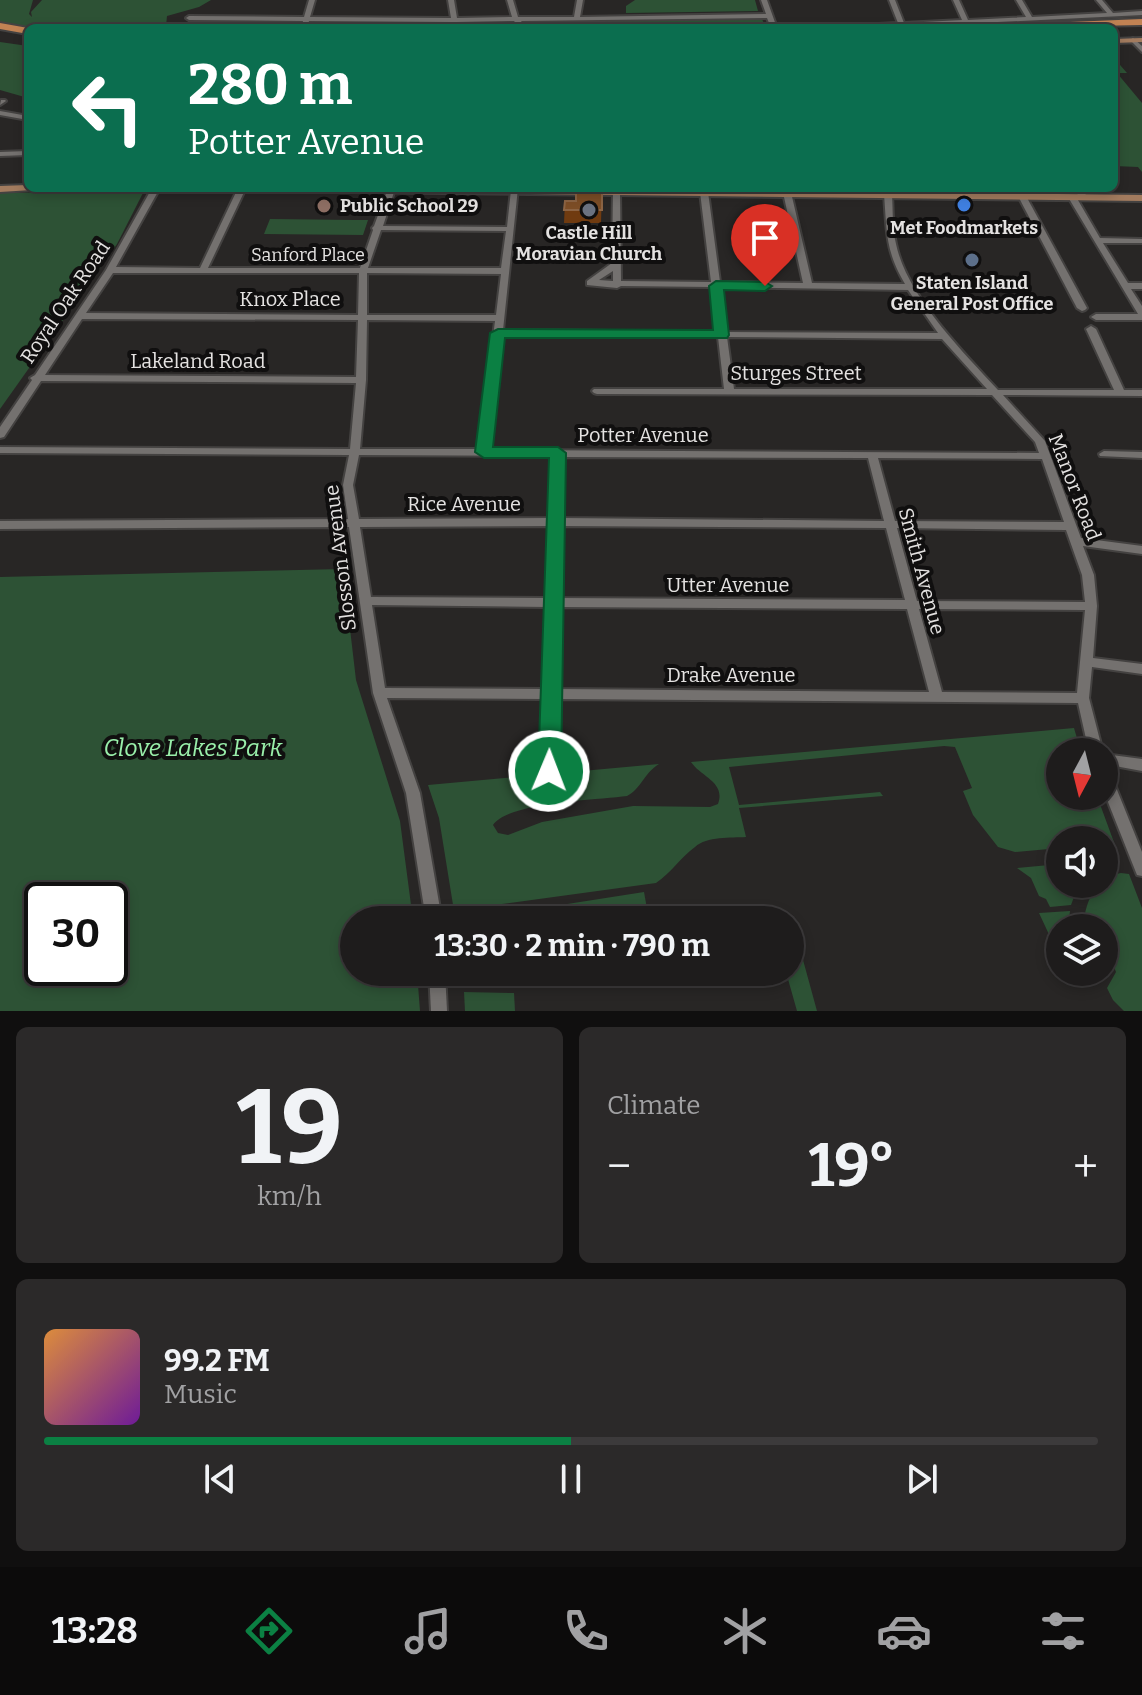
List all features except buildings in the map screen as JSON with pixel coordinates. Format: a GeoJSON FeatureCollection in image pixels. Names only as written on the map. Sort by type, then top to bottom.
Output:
{"type":"FeatureCollection","features":[{"type":"Feature","properties":{"kind":"highway"},"geometry":{"type":"LineString","coordinates":[[1094,24],[1142,22]]}},
{"type":"Feature","properties":{"kind":"highway"},"geometry":{"type":"LineString","coordinates":[[0,26],[24,30]]}},
{"type":"Feature","properties":{"kind":"highway"},"geometry":{"type":"LineString","coordinates":[[1118,31],[1142,30]]}},
{"type":"Feature","properties":{"kind":"highway"},"geometry":{"type":"LineString","coordinates":[[0,36],[24,40]]}},
{"type":"Feature","properties":{"kind":"main road"},"geometry":{"type":"LineString","coordinates":[[1118,41],[1138,40]]}},
{"type":"Feature","properties":{"kind":"main road"},"geometry":{"type":"LineString","coordinates":[[0,189],[24,188]]}},
{"type":"Feature","properties":{"kind":"main road"},"geometry":{"type":"LineString","coordinates":[[913,192],[1142,198]]}},
{"type":"Feature","properties":{"kind":"street"},"geometry":{"type":"LineString","coordinates":[[306,24],[312,0]]}},
{"type":"Feature","properties":{"kind":"street"},"geometry":{"type":"LineString","coordinates":[[451,0],[455,24]]}},
{"type":"Feature","properties":{"kind":"street"},"geometry":{"type":"LineString","coordinates":[[510,0],[520,24]]}},
{"type":"Feature","properties":{"kind":"street"},"geometry":{"type":"LineString","coordinates":[[577,18],[580,0]]}},
{"type":"Feature","properties":{"kind":"street"},"geometry":{"type":"LineString","coordinates":[[764,0],[772,24]]}},
{"type":"Feature","properties":{"kind":"street"},"geometry":{"type":"LineString","coordinates":[[892,0],[901,24],[1142,13]]}},
{"type":"Feature","properties":{"kind":"street"},"geometry":{"type":"LineString","coordinates":[[956,0],[965,20]]}},
{"type":"Feature","properties":{"kind":"street"},"geometry":{"type":"LineString","coordinates":[[1019,0],[1029,17]]}},
{"type":"Feature","properties":{"kind":"street"},"geometry":{"type":"LineString","coordinates":[[1099,0],[1111,14]]}},
{"type":"Feature","properties":{"kind":"street"},"geometry":{"type":"LineString","coordinates":[[189,18],[455,24],[515,18],[768,16]]}},
{"type":"Feature","properties":{"kind":"street"},"geometry":{"type":"LineString","coordinates":[[1138,40],[1142,50]]}},
{"type":"Feature","properties":{"kind":"street"},"geometry":{"type":"LineString","coordinates":[[0,113],[24,117]]}},
{"type":"Feature","properties":{"kind":"street"},"geometry":{"type":"LineString","coordinates":[[0,154],[24,153]]}},
{"type":"Feature","properties":{"kind":"street","name":"Royal Oak Road"},"geometry":{"type":"LineString","coordinates":[[0,435],[35,378],[110,270],[154,192]]}},
{"type":"Feature","properties":{"kind":"street"},"geometry":{"type":"LineString","coordinates":[[203,270],[240,192]]}},
{"type":"Feature","properties":{"kind":"street","name":"Slosson Avenue"},"geometry":{"type":"LineString","coordinates":[[390,192],[363,271],[361,380],[355,451],[348,485],[379,693],[413,793],[432,906]]}},
{"type":"Feature","properties":{"kind":"street"},"geometry":{"type":"LineString","coordinates":[[484,452],[515,192]]}},
{"type":"Feature","properties":{"kind":"street"},"geometry":{"type":"LineString","coordinates":[[616,192],[617,285]]}},
{"type":"Feature","properties":{"kind":"street"},"geometry":{"type":"LineString","coordinates":[[704,192],[729,391]]}},
{"type":"Feature","properties":{"kind":"street"},"geometry":{"type":"LineString","coordinates":[[787,192],[808,287]]}},
{"type":"Feature","properties":{"kind":"street","name":"Manor Road"},"geometry":{"type":"LineString","coordinates":[[886,192],[892,249],[911,287],[946,336],[1040,441],[1046,456],[1088,575],[1091,606],[1083,698],[1093,738]]}},
{"type":"Feature","properties":{"kind":"street"},"geometry":{"type":"LineString","coordinates":[[1078,194],[1098,240],[1142,316],[1096,317]]}},
{"type":"Feature","properties":{"kind":"street"},"geometry":{"type":"LineString","coordinates":[[1022,196],[1082,308]]}},
{"type":"Feature","properties":{"kind":"street"},"geometry":{"type":"LineString","coordinates":[[376,228],[510,229]]}},
{"type":"Feature","properties":{"kind":"street"},"geometry":{"type":"LineString","coordinates":[[1098,240],[1142,241]]}},
{"type":"Feature","properties":{"kind":"street"},"geometry":{"type":"LineString","coordinates":[[617,264],[590,283],[911,287]]}},
{"type":"Feature","properties":{"kind":"street","name":"Sanford Place"},"geometry":{"type":"LineString","coordinates":[[110,270],[506,271]]}},
{"type":"Feature","properties":{"kind":"street"},"geometry":{"type":"LineString","coordinates":[[1126,286],[1142,286]]}},
{"type":"Feature","properties":{"kind":"street","name":"Knox Place"},"geometry":{"type":"LineString","coordinates":[[79,316],[500,318]]}},
{"type":"Feature","properties":{"kind":"street"},"geometry":{"type":"LineString","coordinates":[[1091,329],[1120,393]]}},
{"type":"Feature","properties":{"kind":"street"},"geometry":{"type":"LineString","coordinates":[[498,333],[946,336]]}},
{"type":"Feature","properties":{"kind":"street","name":"Lakeland Road"},"geometry":{"type":"LineString","coordinates":[[35,378],[361,380]]}},
{"type":"Feature","properties":{"kind":"street","name":"Sturges Street"},"geometry":{"type":"LineString","coordinates":[[597,391],[1142,393]]}},
{"type":"Feature","properties":{"kind":"street","name":"Potter Avenue"},"geometry":{"type":"LineString","coordinates":[[0,450],[1046,456]]}},
{"type":"Feature","properties":{"kind":"street"},"geometry":{"type":"LineString","coordinates":[[549,771],[558,453]]}},
{"type":"Feature","properties":{"kind":"street"},"geometry":{"type":"LineString","coordinates":[[1104,454],[1142,455]]}},
{"type":"Feature","properties":{"kind":"street","name":"Smith Avenue"},"geometry":{"type":"LineString","coordinates":[[872,455],[937,697]]}},
{"type":"Feature","properties":{"kind":"street","name":"Rice Avenue"},"geometry":{"type":"LineString","coordinates":[[0,525],[555,522],[1071,526]]}},
{"type":"Feature","properties":{"kind":"street"},"geometry":{"type":"LineString","coordinates":[[1076,541],[1142,550]]}},
{"type":"Feature","properties":{"kind":"street","name":"Utter Avenue"},"geometry":{"type":"LineString","coordinates":[[364,601],[1091,606]]}},
{"type":"Feature","properties":{"kind":"street"},"geometry":{"type":"LineString","coordinates":[[1088,662],[1142,669]]}},
{"type":"Feature","properties":{"kind":"street","name":"Drake Avenue"},"geometry":{"type":"LineString","coordinates":[[379,693],[1083,698]]}},
{"type":"Feature","properties":{"kind":"street"},"geometry":{"type":"LineString","coordinates":[[1118,761],[1142,765]]}},
{"type":"Feature","properties":{"kind":"street"},"geometry":{"type":"LineString","coordinates":[[1118,810],[1142,870]]}},
{"type":"Feature","properties":{"kind":"street"},"geometry":{"type":"LineString","coordinates":[[438,986],[439,1011]]}},
{"type":"Feature","properties":{"kind":"green space"},"geometry":{"type":"Polygon","coordinates":[[[0,0],[33,0],[29,14],[32,17],[31,12],[42,0],[211,0],[199,7],[167,16],[166,24],[24,26],[0,22],[0,0]]]}},
{"type":"Feature","properties":{"kind":"green space"},"geometry":{"type":"Polygon","coordinates":[[[635,0],[755,0],[758,11],[626,13],[626,6],[635,0]]]}},
{"type":"Feature","properties":{"kind":"green space"},"geometry":{"type":"Polygon","coordinates":[[[762,19],[764,24],[602,24],[603,20],[762,19]]]}},
{"type":"Feature","properties":{"kind":"green space"},"geometry":{"type":"Polygon","coordinates":[[[0,42],[24,45],[24,97],[0,90],[0,42]]]}},
{"type":"Feature","properties":{"kind":"green space"},"geometry":{"type":"Polygon","coordinates":[[[1118,63],[1127,73],[1118,73],[1118,63]]]}},
{"type":"Feature","properties":{"kind":"green space"},"geometry":{"type":"Polygon","coordinates":[[[1118,74],[1142,103],[1142,172],[1138,167],[1118,166],[1118,74]]]}},
{"type":"Feature","properties":{"kind":"green space"},"geometry":{"type":"Polygon","coordinates":[[[143,192],[117,244],[0,409],[0,193],[143,192]]]}},
{"type":"Feature","properties":{"kind":"green space"},"geometry":{"type":"Polygon","coordinates":[[[270,219],[368,220],[363,235],[264,234],[270,219]]]}},
{"type":"Feature","properties":{"kind":"green space","name":"Clove Lakes Park"},"geometry":{"type":"Polygon","coordinates":[[[343,569],[356,680],[400,821],[411,906],[340,906],[340,986],[418,986],[420,1011],[0,1011],[0,577],[343,569]]]}},
{"type":"Feature","properties":{"kind":"green space"},"geometry":{"type":"Polygon","coordinates":[[[1074,728],[1077,738],[1046,738],[1046,810],[1102,810],[1108,826],[1046,826],[1046,849],[1015,852],[998,847],[973,815],[963,791],[972,788],[955,747],[729,767],[739,805],[880,792],[883,796],[739,808],[746,837],[719,838],[700,843],[656,883],[492,906],[453,906],[439,818],[428,785],[659,764],[627,796],[534,807],[502,817],[493,825],[498,833],[508,835],[542,822],[633,806],[710,807],[718,804],[720,796],[716,785],[691,762],[1074,728]]]}},
{"type":"Feature","properties":{"kind":"green space"},"geometry":{"type":"Polygon","coordinates":[[[1046,865],[1046,898],[1074,898],[1071,905],[1050,907],[1046,899],[1039,896],[1031,878],[1017,868],[1046,865]]]}},
{"type":"Feature","properties":{"kind":"green space"},"geometry":{"type":"Polygon","coordinates":[[[1118,874],[1129,874],[1142,908],[1142,1011],[1124,1011],[1107,988],[1118,986],[1118,914],[1085,914],[1090,898],[1118,898],[1118,874]]]}},
{"type":"Feature","properties":{"kind":"green space"},"geometry":{"type":"Polygon","coordinates":[[[644,892],[646,906],[555,906],[644,892]]]}},
{"type":"Feature","properties":{"kind":"green space"},"geometry":{"type":"Polygon","coordinates":[[[1070,911],[1070,914],[1046,914],[1046,928],[1039,913],[1070,911]]]}},
{"type":"Feature","properties":{"kind":"green space"},"geometry":{"type":"Polygon","coordinates":[[[804,964],[817,1011],[797,1011],[790,986],[804,986],[804,964]]]}},
{"type":"Feature","properties":{"kind":"green space"},"geometry":{"type":"Polygon","coordinates":[[[464,992],[514,993],[515,1011],[465,1011],[464,992]]]}},
{"type":"Feature","properties":{"kind":"place","name":"Met Foodmarkets"},"geometry":{"type":"Point","coordinates":[964,205]}},
{"type":"Feature","properties":{"kind":"place","name":"Public School 29"},"geometry":{"type":"Point","coordinates":[324,206]}},
{"type":"Feature","properties":{"kind":"place","name":"Castle Hill Moravian Church"},"geometry":{"type":"Point","coordinates":[589,210]}},
{"type":"Feature","properties":{"kind":"place","name":"Staten Island General Post Office"},"geometry":{"type":"Point","coordinates":[972,260]}},
{"type":"Feature","properties":{"kind":"route"},"geometry":{"type":"LineString","coordinates":[[549,771],[558,453],[484,452],[498,333],[721,335],[716,286],[765,286]]}}]}
